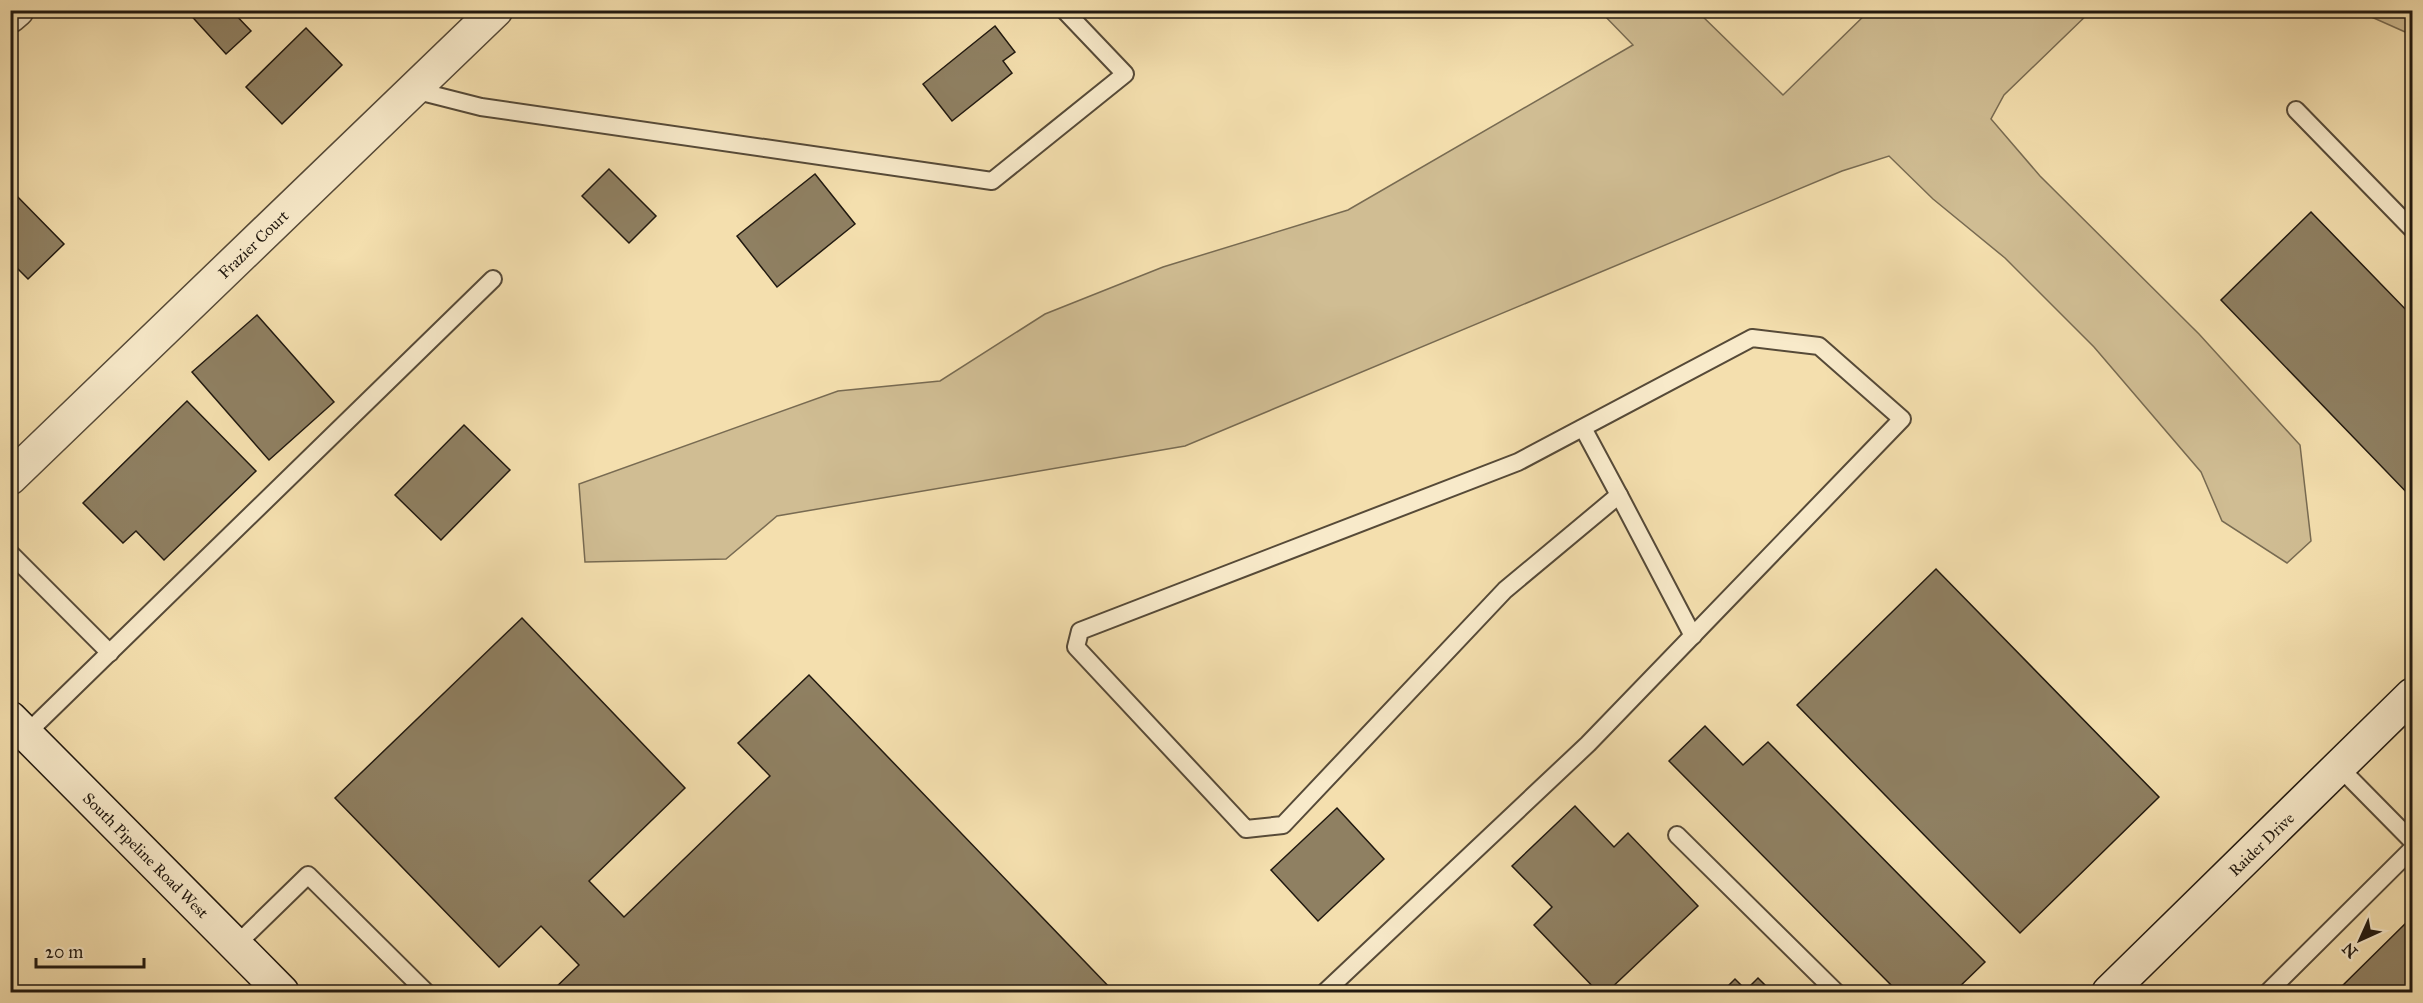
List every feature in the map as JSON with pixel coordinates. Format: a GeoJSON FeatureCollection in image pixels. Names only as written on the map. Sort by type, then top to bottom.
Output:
{"type":"FeatureCollection","features":[{"type":"Feature","properties":{"kind":"street"},"geometry":{"type":"LineString","coordinates":[[10,16],[17,10]]}},
{"type":"Feature","properties":{"kind":"street","name":"Frazier Court"},"geometry":{"type":"LineString","coordinates":[[10,478],[496,10]]}},
{"type":"Feature","properties":{"kind":"street","name":"Raider Drive"},"geometry":{"type":"LineString","coordinates":[[2115,990],[2412,695]]}},
{"type":"Feature","properties":{"kind":"street","name":"South Pipeline Road West"},"geometry":{"type":"LineString","coordinates":[[18,726],[282,993]]}},
{"type":"Feature","properties":{"kind":"lane"},"geometry":{"type":"LineString","coordinates":[[414,90],[481,107],[992,181],[1125,74],[1064,10]]}},
{"type":"Feature","properties":{"kind":"lane"},"geometry":{"type":"LineString","coordinates":[[2296,111],[2412,229]]}},
{"type":"Feature","properties":{"kind":"lane"},"geometry":{"type":"LineString","coordinates":[[18,726],[110,653],[493,279]]}},
{"type":"Feature","properties":{"kind":"lane"},"geometry":{"type":"LineString","coordinates":[[1325,993],[1588,744],[1902,419],[1819,346],[1752,338],[1518,462],[1080,631],[1076,646],[1246,829],[1283,825],[1505,590],[1619,495]]}},
{"type":"Feature","properties":{"kind":"lane"},"geometry":{"type":"LineString","coordinates":[[1583,428],[1693,636]]}},
{"type":"Feature","properties":{"kind":"lane"},"geometry":{"type":"LineString","coordinates":[[10,553],[110,653]]}},
{"type":"Feature","properties":{"kind":"lane"},"geometry":{"type":"LineString","coordinates":[[2339,767],[2412,841]]}},
{"type":"Feature","properties":{"kind":"lane"},"geometry":{"type":"LineString","coordinates":[[1677,836],[1836,993]]}},
{"type":"Feature","properties":{"kind":"lane"},"geometry":{"type":"LineString","coordinates":[[2268,993],[2412,849]]}},
{"type":"Feature","properties":{"kind":"lane"},"geometry":{"type":"LineString","coordinates":[[235,946],[308,875],[426,993]]}},
{"type":"Feature","properties":{"kind":"shaded area"},"geometry":{"type":"Polygon","coordinates":[[[2092,10],[2004,95],[1991,119],[2040,176],[2199,334],[2300,445],[2311,541],[2287,563],[2222,521],[2201,472],[2094,347],[2005,258],[1933,199],[1889,156],[1842,171],[1185,446],[777,516],[726,559],[585,562],[579,484],[838,391],[940,381],[1045,314],[1163,267],[1348,210],[1633,45],[1600,11],[1697,11],[1783,95],[1869,11],[2092,10]]]}},
{"type":"Feature","properties":{"kind":"shaded area"},"geometry":{"type":"Polygon","coordinates":[[[2358,11],[2412,11],[2412,35],[2358,11]]]}},
{"type":"Feature","properties":{"kind":"building"},"geometry":{"type":"Polygon","coordinates":[[[186,10],[231,10],[251,31],[226,54],[186,10]]]}},
{"type":"Feature","properties":{"kind":"building"},"geometry":{"type":"Polygon","coordinates":[[[995,26],[1015,52],[1003,61],[1012,73],[952,121],[923,84],[995,26]]]}},
{"type":"Feature","properties":{"kind":"building"},"geometry":{"type":"Polygon","coordinates":[[[306,28],[342,65],[282,124],[246,87],[306,28]]]}},
{"type":"Feature","properties":{"kind":"building"},"geometry":{"type":"Polygon","coordinates":[[[609,169],[656,216],[629,243],[582,196],[609,169]]]}},
{"type":"Feature","properties":{"kind":"building"},"geometry":{"type":"Polygon","coordinates":[[[815,174],[855,224],[777,287],[737,236],[815,174]]]}},
{"type":"Feature","properties":{"kind":"building"},"geometry":{"type":"Polygon","coordinates":[[[10,189],[64,244],[28,279],[10,261],[10,189]]]}},
{"type":"Feature","properties":{"kind":"building"},"geometry":{"type":"Polygon","coordinates":[[[2311,212],[2412,316],[2412,498],[2221,300],[2311,212]]]}},
{"type":"Feature","properties":{"kind":"building"},"geometry":{"type":"Polygon","coordinates":[[[257,315],[334,402],[269,460],[192,372],[257,315]]]}},
{"type":"Feature","properties":{"kind":"building"},"geometry":{"type":"Polygon","coordinates":[[[187,401],[256,471],[164,560],[136,531],[123,543],[83,503],[187,401]]]}},
{"type":"Feature","properties":{"kind":"building"},"geometry":{"type":"Polygon","coordinates":[[[464,425],[510,470],[441,540],[395,495],[464,425]]]}},
{"type":"Feature","properties":{"kind":"building"},"geometry":{"type":"Polygon","coordinates":[[[1936,569],[2159,797],[2020,933],[1797,705],[1936,569]]]}},
{"type":"Feature","properties":{"kind":"building"},"geometry":{"type":"Polygon","coordinates":[[[522,618],[685,788],[589,881],[624,917],[770,776],[738,743],[809,675],[1114,992],[551,992],[579,965],[541,926],[499,967],[335,798],[522,618]]]}},
{"type":"Feature","properties":{"kind":"building"},"geometry":{"type":"Polygon","coordinates":[[[1705,726],[1743,765],[1768,742],[1985,962],[1954,992],[1898,992],[1669,761],[1705,726]]]}},
{"type":"Feature","properties":{"kind":"building"},"geometry":{"type":"Polygon","coordinates":[[[1575,806],[1614,847],[1628,833],[1698,906],[1607,992],[1598,992],[1534,925],[1552,907],[1512,866],[1575,806]]]}},
{"type":"Feature","properties":{"kind":"building"},"geometry":{"type":"Polygon","coordinates":[[[1337,808],[1384,859],[1318,921],[1271,870],[1337,808]]]}},
{"type":"Feature","properties":{"kind":"building"},"geometry":{"type":"Polygon","coordinates":[[[2412,917],[2412,992],[2336,992],[2412,917]]]}},
{"type":"Feature","properties":{"kind":"building"},"geometry":{"type":"Polygon","coordinates":[[[1758,978],[1772,992],[1722,992],[1735,979],[1746,990],[1758,978]]]}}]}
